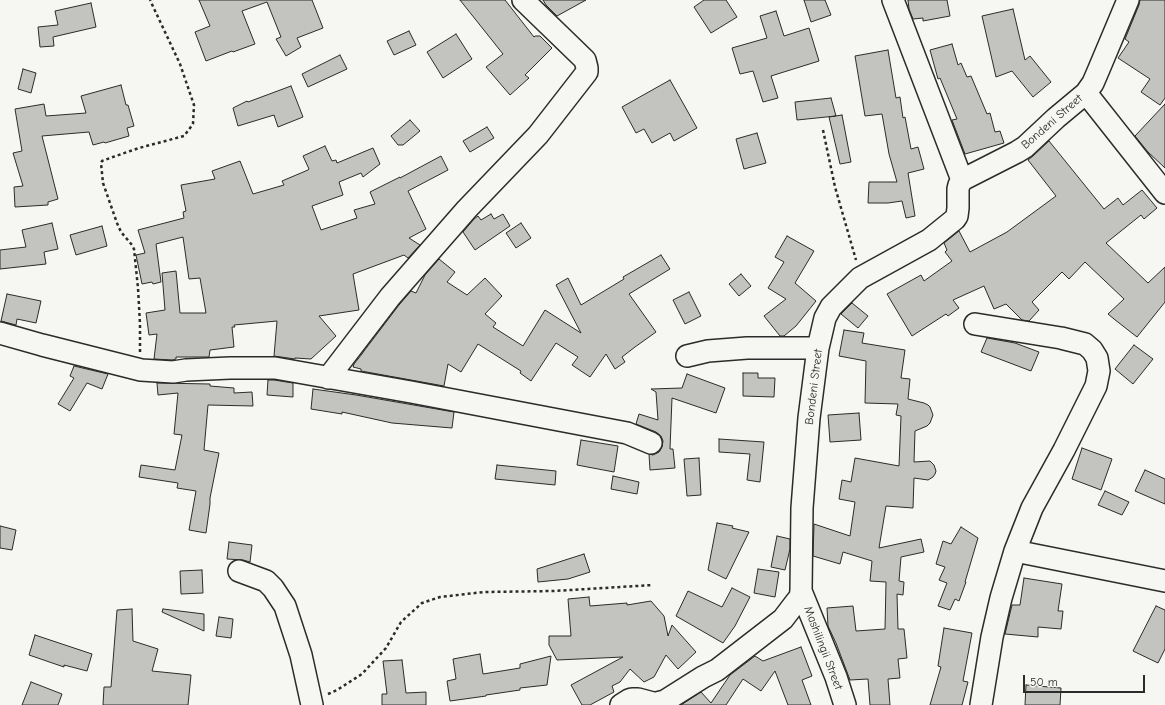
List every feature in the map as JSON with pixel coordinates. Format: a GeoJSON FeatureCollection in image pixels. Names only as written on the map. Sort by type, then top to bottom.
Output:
{"type":"FeatureCollection","features":[{"type":"Feature","properties":{"kind":"street"},"geometry":{"type":"LineString","coordinates":[[328,378],[390,297],[467,209],[538,135],[587,72],[585,60],[523,0]]}},
{"type":"Feature","properties":{"kind":"street"},"geometry":{"type":"LineString","coordinates":[[893,0],[962,180]]}},
{"type":"Feature","properties":{"kind":"street","name":"Bondeni Street"},"geometry":{"type":"LineString","coordinates":[[622,705],[629,700],[634,699],[653,703],[665,701],[717,670],[783,619],[800,597],[802,508],[809,418],[818,348],[825,318],[831,307],[860,278],[929,240],[955,219],[957,216],[958,189],[962,180],[1025,147],[1086,93],[1100,69],[1128,0]]}},
{"type":"Feature","properties":{"kind":"street","name":"Bondeni Street"},"geometry":{"type":"LineString","coordinates":[[1086,93],[1165,193]]}},
{"type":"Feature","properties":{"kind":"street"},"geometry":{"type":"LineString","coordinates":[[975,324],[1061,338],[1085,344],[1092,350],[1097,358],[1099,371],[1096,386],[1064,450],[1032,508],[1014,551],[994,630],[981,705]]}},
{"type":"Feature","properties":{"kind":"street"},"geometry":{"type":"LineString","coordinates":[[0,333],[141,370],[173,372],[230,368],[276,368],[627,433],[651,443]]}},
{"type":"Feature","properties":{"kind":"street"},"geometry":{"type":"LineString","coordinates":[[687,356],[708,351],[747,348],[818,348]]}},
{"type":"Feature","properties":{"kind":"street"},"geometry":{"type":"LineString","coordinates":[[1014,551],[1165,581]]}},
{"type":"Feature","properties":{"kind":"street"},"geometry":{"type":"LineString","coordinates":[[239,571],[266,581],[273,588],[285,606],[301,655],[312,703]]}},
{"type":"Feature","properties":{"kind":"street","name":"Mashilingii Street"},"geometry":{"type":"LineString","coordinates":[[801,591],[836,677],[845,705]]}},
{"type":"Feature","properties":{"kind":"path"},"geometry":{"type":"LineString","coordinates":[[141,370],[138,296],[134,249],[121,232],[117,223],[102,183],[101,164],[104,160],[117,155],[184,136],[193,124],[194,105],[180,64],[150,0]]}},
{"type":"Feature","properties":{"kind":"path"},"geometry":{"type":"LineString","coordinates":[[823,130],[835,187],[852,242],[860,278]]}},
{"type":"Feature","properties":{"kind":"path"},"geometry":{"type":"LineString","coordinates":[[312,703],[337,690],[362,674],[386,648],[402,622],[422,603],[440,597],[484,592],[554,591],[653,585]]}},
{"type":"Feature","properties":{"kind":"building"},"geometry":{"type":"Polygon","coordinates":[[[199,0],[312,0],[323,28],[297,38],[301,47],[286,56],[276,39],[281,37],[267,2],[242,11],[255,44],[206,61],[195,32],[210,26],[199,0]]]}},
{"type":"Feature","properties":{"kind":"building"},"geometry":{"type":"Polygon","coordinates":[[[460,0],[505,0],[534,37],[540,36],[552,48],[525,75],[529,78],[510,95],[486,67],[503,54],[460,0]]]}},
{"type":"Feature","properties":{"kind":"building"},"geometry":{"type":"Polygon","coordinates":[[[543,0],[586,0],[557,16],[543,0]]]}},
{"type":"Feature","properties":{"kind":"building"},"geometry":{"type":"Polygon","coordinates":[[[704,0],[726,0],[737,17],[711,33],[694,7],[704,0]]]}},
{"type":"Feature","properties":{"kind":"building"},"geometry":{"type":"Polygon","coordinates":[[[804,0],[825,0],[831,15],[811,22],[804,0]]]}},
{"type":"Feature","properties":{"kind":"building"},"geometry":{"type":"Polygon","coordinates":[[[908,0],[947,0],[950,16],[923,21],[923,18],[913,19],[909,9],[908,0]]]}},
{"type":"Feature","properties":{"kind":"building"},"geometry":{"type":"Polygon","coordinates":[[[1140,0],[1165,0],[1165,98],[1160,105],[1141,92],[1150,79],[1118,58],[1129,42],[1125,39],[1140,0]]]}},
{"type":"Feature","properties":{"kind":"building"},"geometry":{"type":"Polygon","coordinates":[[[91,3],[96,27],[53,37],[54,46],[40,47],[38,27],[58,25],[55,11],[91,3]]]}},
{"type":"Feature","properties":{"kind":"building"},"geometry":{"type":"Polygon","coordinates":[[[1013,9],[1025,60],[1030,56],[1051,82],[1033,97],[1012,71],[996,77],[982,16],[1013,9]]]}},
{"type":"Feature","properties":{"kind":"building"},"geometry":{"type":"Polygon","coordinates":[[[776,11],[784,36],[809,28],[819,61],[771,76],[778,98],[763,102],[753,71],[740,74],[732,48],[767,38],[760,16],[776,11]]]}},
{"type":"Feature","properties":{"kind":"building"},"geometry":{"type":"Polygon","coordinates":[[[409,31],[416,45],[394,55],[387,41],[409,31]]]}},
{"type":"Feature","properties":{"kind":"building"},"geometry":{"type":"Polygon","coordinates":[[[456,34],[472,59],[443,78],[427,52],[456,34]]]}},
{"type":"Feature","properties":{"kind":"building"},"geometry":{"type":"Polygon","coordinates":[[[952,44],[958,65],[961,63],[967,77],[971,76],[987,114],[990,113],[995,132],[1000,131],[1004,143],[965,154],[952,120],[957,119],[940,78],[938,79],[930,50],[952,44]]]}},
{"type":"Feature","properties":{"kind":"building"},"geometry":{"type":"Polygon","coordinates":[[[888,50],[896,98],[900,97],[903,118],[905,117],[911,149],[918,147],[924,169],[908,173],[915,216],[906,218],[902,201],[868,203],[869,182],[897,182],[889,154],[882,114],[865,116],[855,56],[888,50]]]}},
{"type":"Feature","properties":{"kind":"building"},"geometry":{"type":"Polygon","coordinates":[[[340,55],[347,69],[308,87],[302,74],[340,55]]]}},
{"type":"Feature","properties":{"kind":"building"},"geometry":{"type":"Polygon","coordinates":[[[23,69],[36,73],[31,93],[18,89],[23,69]]]}},
{"type":"Feature","properties":{"kind":"building"},"geometry":{"type":"Polygon","coordinates":[[[670,80],[697,128],[674,141],[670,133],[652,143],[644,129],[636,133],[622,107],[670,80]]]}},
{"type":"Feature","properties":{"kind":"building"},"geometry":{"type":"Polygon","coordinates":[[[121,85],[126,105],[128,105],[134,126],[127,128],[129,136],[93,145],[89,132],[42,136],[58,199],[48,202],[48,205],[15,207],[14,187],[23,186],[13,153],[22,151],[15,109],[44,104],[46,116],[86,113],[81,96],[121,85]]]}},
{"type":"Feature","properties":{"kind":"building"},"geometry":{"type":"Polygon","coordinates":[[[291,86],[303,117],[278,127],[274,115],[238,126],[233,108],[247,101],[248,102],[291,86]]]}},
{"type":"Feature","properties":{"kind":"building"},"geometry":{"type":"Polygon","coordinates":[[[831,98],[836,116],[797,120],[795,102],[831,98]]]}},
{"type":"Feature","properties":{"kind":"building"},"geometry":{"type":"Polygon","coordinates":[[[1165,104],[1165,168],[1148,152],[1135,136],[1165,104]]]}},
{"type":"Feature","properties":{"kind":"building"},"geometry":{"type":"Polygon","coordinates":[[[842,115],[851,162],[840,164],[829,117],[842,115]]]}},
{"type":"Feature","properties":{"kind":"building"},"geometry":{"type":"Polygon","coordinates":[[[410,120],[420,131],[403,145],[398,145],[391,136],[410,120]]]}},
{"type":"Feature","properties":{"kind":"building"},"geometry":{"type":"Polygon","coordinates":[[[487,127],[494,138],[470,152],[463,141],[487,127]]]}},
{"type":"Feature","properties":{"kind":"building"},"geometry":{"type":"Polygon","coordinates":[[[757,133],[766,163],[744,169],[736,139],[757,133]]]}},
{"type":"Feature","properties":{"kind":"building"},"geometry":{"type":"Polygon","coordinates":[[[1049,141],[1104,209],[1118,198],[1123,205],[1142,190],[1157,208],[1144,219],[1141,215],[1106,243],[1148,283],[1165,267],[1165,302],[1137,337],[1108,314],[1124,299],[1085,262],[1069,279],[1062,272],[1032,302],[1039,310],[1029,321],[1022,320],[1006,304],[994,309],[984,286],[953,300],[959,308],[948,316],[946,314],[912,336],[887,294],[921,275],[924,281],[952,261],[945,252],[947,250],[944,243],[959,231],[970,252],[1007,232],[1056,196],[1028,160],[1049,141]]]}},
{"type":"Feature","properties":{"kind":"building"},"geometry":{"type":"Polygon","coordinates":[[[325,146],[332,161],[336,160],[337,163],[373,148],[380,164],[363,177],[361,173],[339,182],[343,195],[312,206],[321,230],[357,218],[354,210],[375,204],[370,192],[441,156],[448,170],[408,191],[426,229],[409,238],[420,245],[408,258],[404,255],[353,274],[359,310],[319,316],[336,336],[311,359],[295,359],[274,356],[277,321],[234,325],[235,327],[232,327],[234,347],[210,350],[209,357],[176,357],[176,359],[172,360],[154,359],[157,334],[149,335],[146,313],[165,310],[162,273],[176,271],[180,313],[206,313],[200,278],[189,279],[183,237],[156,244],[161,282],[142,284],[136,255],[145,253],[138,230],[184,218],[183,212],[186,211],[181,185],[215,179],[212,171],[240,161],[253,194],[284,185],[282,181],[308,170],[309,169],[303,156],[325,146]]]}},
{"type":"Feature","properties":{"kind":"building"},"geometry":{"type":"Polygon","coordinates":[[[491,214],[494,219],[503,214],[510,226],[475,250],[463,232],[478,216],[481,220],[491,214]]]}},
{"type":"Feature","properties":{"kind":"building"},"geometry":{"type":"Polygon","coordinates":[[[52,223],[58,249],[44,252],[46,264],[0,269],[0,250],[26,247],[22,230],[52,223]]]}},
{"type":"Feature","properties":{"kind":"building"},"geometry":{"type":"Polygon","coordinates":[[[521,223],[531,238],[516,248],[506,233],[521,223]]]}},
{"type":"Feature","properties":{"kind":"building"},"geometry":{"type":"Polygon","coordinates":[[[102,226],[107,246],[76,255],[70,235],[102,226]]]}},
{"type":"Feature","properties":{"kind":"building"},"geometry":{"type":"Polygon","coordinates":[[[787,236],[814,251],[795,283],[816,301],[796,326],[784,336],[780,336],[764,316],[786,299],[768,288],[784,262],[775,257],[787,236]]]}},
{"type":"Feature","properties":{"kind":"building"},"geometry":{"type":"Polygon","coordinates":[[[661,255],[670,269],[629,294],[656,332],[622,357],[625,362],[615,369],[606,354],[590,377],[572,365],[578,357],[556,343],[531,381],[520,373],[521,371],[478,344],[461,372],[448,364],[444,386],[361,371],[361,369],[353,367],[399,305],[411,291],[416,293],[425,275],[439,259],[455,272],[447,282],[467,295],[485,278],[502,296],[485,314],[496,323],[493,327],[523,346],[545,310],[581,333],[556,285],[568,278],[581,305],[624,279],[623,277],[661,255]]]}},
{"type":"Feature","properties":{"kind":"building"},"geometry":{"type":"Polygon","coordinates":[[[741,274],[751,286],[739,296],[729,284],[741,274]]]}},
{"type":"Feature","properties":{"kind":"building"},"geometry":{"type":"Polygon","coordinates":[[[689,292],[701,316],[685,324],[673,300],[689,292]]]}},
{"type":"Feature","properties":{"kind":"building"},"geometry":{"type":"Polygon","coordinates":[[[7,294],[41,301],[36,323],[17,319],[16,325],[1,321],[7,294]]]}},
{"type":"Feature","properties":{"kind":"building"},"geometry":{"type":"Polygon","coordinates":[[[852,303],[868,316],[858,328],[841,314],[852,303]]]}},
{"type":"Feature","properties":{"kind":"building"},"geometry":{"type":"Polygon","coordinates":[[[844,330],[864,333],[862,343],[905,350],[901,378],[910,379],[908,399],[928,405],[933,415],[927,426],[915,431],[914,462],[930,461],[934,465],[936,471],[935,474],[928,480],[914,478],[913,508],[886,506],[879,548],[921,539],[924,552],[901,557],[899,581],[904,582],[903,595],[897,594],[898,629],[904,629],[907,658],[898,659],[900,678],[888,679],[890,705],[870,705],[868,679],[850,680],[828,626],[827,608],[853,606],[856,631],[885,629],[886,582],[870,581],[872,561],[843,552],[840,564],[813,556],[814,524],[850,536],[855,502],[839,499],[842,480],[851,482],[855,458],[899,466],[901,416],[896,415],[898,404],[865,403],[866,361],[839,356],[844,330]]]}},
{"type":"Feature","properties":{"kind":"building"},"geometry":{"type":"Polygon","coordinates":[[[987,338],[1015,343],[1039,352],[1031,371],[981,352],[987,338]]]}},
{"type":"Feature","properties":{"kind":"building"},"geometry":{"type":"Polygon","coordinates":[[[1134,345],[1153,359],[1133,384],[1115,369],[1134,345]]]}},
{"type":"Feature","properties":{"kind":"building"},"geometry":{"type":"Polygon","coordinates":[[[74,366],[108,374],[102,389],[87,383],[70,411],[58,404],[74,378],[70,376],[74,366]]]}},
{"type":"Feature","properties":{"kind":"building"},"geometry":{"type":"Polygon","coordinates":[[[743,373],[758,373],[758,378],[775,378],[774,397],[743,396],[743,373]]]}},
{"type":"Feature","properties":{"kind":"building"},"geometry":{"type":"Polygon","coordinates":[[[687,374],[725,388],[716,413],[672,398],[670,449],[673,449],[675,468],[650,470],[649,454],[653,455],[659,452],[663,441],[661,436],[656,432],[636,424],[639,414],[658,420],[656,392],[651,389],[682,388],[687,374]]]}},
{"type":"Feature","properties":{"kind":"building"},"geometry":{"type":"Polygon","coordinates":[[[268,380],[293,383],[293,397],[267,395],[268,380]]]}},
{"type":"Feature","properties":{"kind":"building"},"geometry":{"type":"Polygon","coordinates":[[[157,383],[210,384],[210,386],[234,388],[234,393],[252,392],[253,406],[208,405],[204,450],[219,453],[210,498],[206,533],[189,530],[196,491],[177,488],[178,483],[139,477],[141,465],[175,470],[182,435],[174,434],[178,393],[158,395],[157,383]]]}},
{"type":"Feature","properties":{"kind":"building"},"geometry":{"type":"Polygon","coordinates":[[[313,389],[454,412],[452,428],[392,423],[342,412],[342,414],[311,409],[313,389]]]}},
{"type":"Feature","properties":{"kind":"building"},"geometry":{"type":"Polygon","coordinates":[[[859,413],[861,440],[830,442],[828,415],[859,413]]]}},
{"type":"Feature","properties":{"kind":"building"},"geometry":{"type":"Polygon","coordinates":[[[719,439],[764,442],[760,482],[747,480],[750,454],[719,452],[719,439]]]}},
{"type":"Feature","properties":{"kind":"building"},"geometry":{"type":"Polygon","coordinates":[[[581,440],[618,446],[614,472],[577,465],[581,440]]]}},
{"type":"Feature","properties":{"kind":"building"},"geometry":{"type":"Polygon","coordinates":[[[1082,448],[1112,459],[1101,490],[1072,479],[1082,448]]]}},
{"type":"Feature","properties":{"kind":"building"},"geometry":{"type":"Polygon","coordinates":[[[699,458],[701,495],[687,496],[684,459],[699,458]]]}},
{"type":"Feature","properties":{"kind":"building"},"geometry":{"type":"Polygon","coordinates":[[[497,465],[556,471],[555,485],[495,479],[497,465]]]}},
{"type":"Feature","properties":{"kind":"building"},"geometry":{"type":"Polygon","coordinates":[[[1145,470],[1165,479],[1165,504],[1135,491],[1145,470]]]}},
{"type":"Feature","properties":{"kind":"building"},"geometry":{"type":"Polygon","coordinates":[[[613,476],[639,482],[637,494],[611,489],[613,476]]]}},
{"type":"Feature","properties":{"kind":"building"},"geometry":{"type":"Polygon","coordinates":[[[1105,491],[1129,502],[1122,515],[1098,505],[1105,491]]]}},
{"type":"Feature","properties":{"kind":"building"},"geometry":{"type":"Polygon","coordinates":[[[717,523],[733,526],[732,528],[749,532],[726,579],[708,570],[717,523]]]}},
{"type":"Feature","properties":{"kind":"building"},"geometry":{"type":"Polygon","coordinates":[[[0,526],[16,530],[12,550],[0,548],[0,526]]]}},
{"type":"Feature","properties":{"kind":"building"},"geometry":{"type":"Polygon","coordinates":[[[961,527],[978,538],[966,582],[959,601],[955,599],[950,610],[938,606],[947,583],[939,580],[945,567],[936,564],[943,541],[951,544],[961,527]]]}},
{"type":"Feature","properties":{"kind":"building"},"geometry":{"type":"Polygon","coordinates":[[[777,536],[790,539],[790,549],[785,570],[771,567],[777,536]]]}},
{"type":"Feature","properties":{"kind":"building"},"geometry":{"type":"Polygon","coordinates":[[[229,542],[252,545],[250,562],[227,559],[229,542]]]}},
{"type":"Feature","properties":{"kind":"building"},"geometry":{"type":"Polygon","coordinates":[[[584,554],[590,572],[568,579],[538,582],[537,569],[584,554]]]}},
{"type":"Feature","properties":{"kind":"building"},"geometry":{"type":"Polygon","coordinates":[[[758,569],[779,572],[775,597],[754,593],[758,569]]]}},
{"type":"Feature","properties":{"kind":"building"},"geometry":{"type":"Polygon","coordinates":[[[202,570],[203,593],[181,594],[180,571],[202,570]]]}},
{"type":"Feature","properties":{"kind":"building"},"geometry":{"type":"Polygon","coordinates":[[[1024,578],[1062,584],[1058,611],[1063,611],[1061,629],[1038,627],[1038,637],[1005,634],[1012,605],[1020,605],[1024,578]]]}},
{"type":"Feature","properties":{"kind":"building"},"geometry":{"type":"Polygon","coordinates":[[[732,588],[750,597],[735,626],[723,643],[676,616],[688,591],[722,607],[732,588]]]}},
{"type":"Feature","properties":{"kind":"building"},"geometry":{"type":"Polygon","coordinates":[[[589,597],[590,606],[627,603],[627,605],[651,601],[664,616],[668,636],[672,625],[696,652],[678,669],[666,655],[654,677],[644,682],[630,669],[620,682],[612,686],[614,692],[590,705],[582,705],[571,685],[623,657],[557,660],[549,645],[549,636],[571,636],[568,599],[589,597]]]}},
{"type":"Feature","properties":{"kind":"building"},"geometry":{"type":"Polygon","coordinates":[[[1156,606],[1165,610],[1165,649],[1158,663],[1133,651],[1156,606]]]}},
{"type":"Feature","properties":{"kind":"building"},"geometry":{"type":"Polygon","coordinates":[[[132,609],[133,641],[158,649],[152,671],[191,675],[188,705],[103,705],[104,687],[111,687],[117,610],[132,609]]]}},
{"type":"Feature","properties":{"kind":"building"},"geometry":{"type":"Polygon","coordinates":[[[163,609],[204,614],[204,631],[162,612],[163,609]]]}},
{"type":"Feature","properties":{"kind":"building"},"geometry":{"type":"Polygon","coordinates":[[[219,617],[233,619],[231,638],[216,636],[219,617]]]}},
{"type":"Feature","properties":{"kind":"building"},"geometry":{"type":"Polygon","coordinates":[[[944,628],[972,633],[963,681],[968,682],[962,705],[930,705],[941,667],[938,666],[944,628]]]}},
{"type":"Feature","properties":{"kind":"building"},"geometry":{"type":"Polygon","coordinates":[[[35,635],[92,654],[87,671],[64,665],[64,667],[29,655],[35,635]]]}},
{"type":"Feature","properties":{"kind":"building"},"geometry":{"type":"Polygon","coordinates":[[[801,647],[812,676],[802,680],[811,705],[788,705],[775,671],[761,691],[743,679],[726,705],[681,705],[701,692],[711,703],[730,675],[755,656],[763,661],[801,647]]]}},
{"type":"Feature","properties":{"kind":"building"},"geometry":{"type":"Polygon","coordinates":[[[480,654],[483,674],[520,668],[520,664],[551,656],[547,685],[520,688],[520,690],[450,701],[447,681],[456,679],[453,659],[480,654]]]}},
{"type":"Feature","properties":{"kind":"building"},"geometry":{"type":"Polygon","coordinates":[[[402,660],[406,693],[426,692],[426,705],[382,705],[382,694],[387,694],[383,661],[402,660]]]}},
{"type":"Feature","properties":{"kind":"building"},"geometry":{"type":"Polygon","coordinates":[[[31,682],[62,694],[58,705],[22,705],[31,682]]]}},
{"type":"Feature","properties":{"kind":"building"},"geometry":{"type":"Polygon","coordinates":[[[1026,685],[1061,688],[1060,705],[1025,705],[1026,685]]]}}]}
